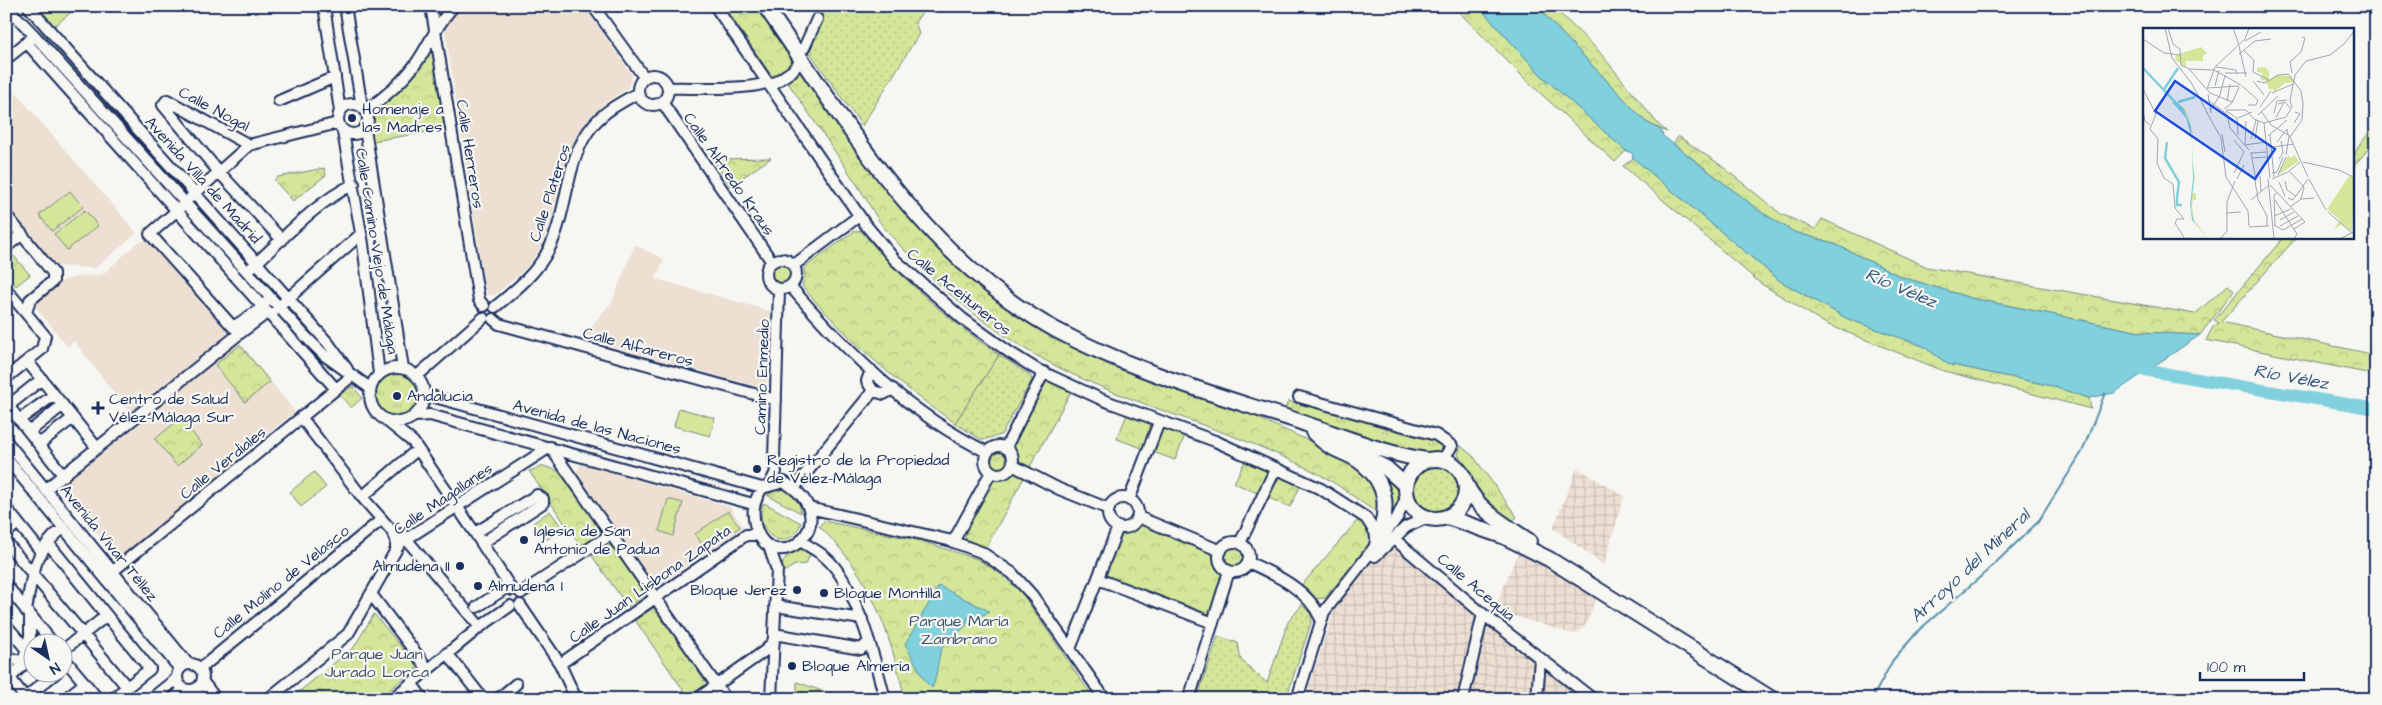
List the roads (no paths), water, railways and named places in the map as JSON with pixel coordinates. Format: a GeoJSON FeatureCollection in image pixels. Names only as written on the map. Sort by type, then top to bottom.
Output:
{"type":"FeatureCollection","features":[{"type":"Feature","properties":{"kind":"main road"},"geometry":{"type":"LineString","coordinates":[[766,6],[851,131],[894,188],[938,239],[965,265],[1010,300],[1054,329],[1100,352],[1154,374],[1384,452],[1426,460],[1443,459],[1458,468],[1471,494],[1484,509],[1535,546],[1549,559]]}},
{"type":"Feature","properties":{"kind":"main road"},"geometry":{"type":"LineString","coordinates":[[1266,411],[1386,468],[1406,491],[1418,514],[1426,518],[1437,519],[1447,517],[1456,512],[1466,494],[1466,484]]}},
{"type":"Feature","properties":{"kind":"main road"},"geometry":{"type":"LineString","coordinates":[[1312,432],[1328,445],[1358,460],[1376,476],[1383,491],[1385,510],[1377,545]]}},
{"type":"Feature","properties":{"kind":"main road"},"geometry":{"type":"LineString","coordinates":[[1406,491],[1409,474],[1416,465],[1426,460]]}},
{"type":"Feature","properties":{"kind":"main road"},"geometry":{"type":"LineString","coordinates":[[1447,517],[1505,537],[1549,559],[1772,699]]}},
{"type":"Feature","properties":{"kind":"street","name":"Avenida Villa de Madrid"},"geometry":{"type":"LineString","coordinates":[[28,6],[328,343],[352,376]]}},
{"type":"Feature","properties":{"kind":"street"},"geometry":{"type":"LineString","coordinates":[[324,6],[340,110],[340,127]]}},
{"type":"Feature","properties":{"kind":"street"},"geometry":{"type":"LineString","coordinates":[[281,310],[264,311],[233,327],[150,234],[249,145],[340,127],[355,135],[365,129],[368,117],[364,109],[345,6]]}},
{"type":"Feature","properties":{"kind":"street","name":"Calle Herreros"},"geometry":{"type":"LineString","coordinates":[[432,6],[479,300],[484,306]]}},
{"type":"Feature","properties":{"kind":"street"},"geometry":{"type":"LineString","coordinates":[[364,109],[393,90],[416,63],[442,18],[454,6]]}},
{"type":"Feature","properties":{"kind":"street"},"geometry":{"type":"LineString","coordinates":[[593,6],[644,77]]}},
{"type":"Feature","properties":{"kind":"street","name":"Calle Aceituneros"},"geometry":{"type":"LineString","coordinates":[[715,6],[859,216],[895,260],[963,319],[1009,352],[1044,372],[1103,400],[1158,422],[1215,441],[1276,468],[1321,489],[1366,518]]}},
{"type":"Feature","properties":{"kind":"street"},"geometry":{"type":"LineString","coordinates":[[9,7],[281,310],[324,355],[370,388]]}},
{"type":"Feature","properties":{"kind":"street"},"geometry":{"type":"LineString","coordinates":[[804,48],[817,19]]}},
{"type":"Feature","properties":{"kind":"street"},"geometry":{"type":"LineString","coordinates":[[6,59],[36,36]]}},
{"type":"Feature","properties":{"kind":"street"},"geometry":{"type":"LineString","coordinates":[[26,43],[264,311],[336,389]]}},
{"type":"Feature","properties":{"kind":"street"},"geometry":{"type":"LineString","coordinates":[[668,88],[768,84],[792,71],[797,65]]}},
{"type":"Feature","properties":{"kind":"street"},"geometry":{"type":"LineString","coordinates":[[656,75],[662,77],[668,88],[668,93],[662,102],[650,105],[640,98],[638,93],[638,87],[644,77],[656,75]]}},
{"type":"Feature","properties":{"kind":"street"},"geometry":{"type":"LineString","coordinates":[[279,101],[335,77]]}},
{"type":"Feature","properties":{"kind":"street","name":"Calle Plateros"},"geometry":{"type":"LineString","coordinates":[[495,307],[534,272],[552,245],[573,169],[583,141],[594,124],[613,107],[638,93]]}},
{"type":"Feature","properties":{"kind":"street","name":"Calle Nogal"},"geometry":{"type":"LineString","coordinates":[[218,171],[163,105],[167,100],[249,145]]}},
{"type":"Feature","properties":{"kind":"street","name":"Calle Alfredo Kraus"},"geometry":{"type":"LineString","coordinates":[[662,102],[772,262]]}},
{"type":"Feature","properties":{"kind":"street"},"geometry":{"type":"LineString","coordinates":[[340,110],[350,104],[364,109]]}},
{"type":"Feature","properties":{"kind":"street","name":"Calle Camino Viejo de Málaga"},"geometry":{"type":"LineString","coordinates":[[340,127],[354,184],[380,374]]}},
{"type":"Feature","properties":{"kind":"street","name":"Calle Camino Viejo de Málaga"},"geometry":{"type":"LineString","coordinates":[[365,129],[403,368]]}},
{"type":"Feature","properties":{"kind":"street"},"geometry":{"type":"LineString","coordinates":[[218,171],[282,240]]}},
{"type":"Feature","properties":{"kind":"street"},"geometry":{"type":"LineString","coordinates":[[248,271],[320,206],[341,190],[354,184]]}},
{"type":"Feature","properties":{"kind":"street"},"geometry":{"type":"LineString","coordinates":[[6,215],[10,228],[22,234],[53,273],[54,277],[53,281],[30,300],[26,312]]}},
{"type":"Feature","properties":{"kind":"street"},"geometry":{"type":"LineString","coordinates":[[794,265],[859,216]]}},
{"type":"Feature","properties":{"kind":"street"},"geometry":{"type":"LineString","coordinates":[[6,247],[22,234]]}},
{"type":"Feature","properties":{"kind":"street"},"geometry":{"type":"LineString","coordinates":[[281,310],[287,299],[361,234]]}},
{"type":"Feature","properties":{"kind":"street"},"geometry":{"type":"LineString","coordinates":[[784,259],[794,265],[796,276],[791,286],[780,290],[769,284],[766,278],[768,267],[772,262],[784,259]]}},
{"type":"Feature","properties":{"kind":"street"},"geometry":{"type":"LineString","coordinates":[[791,286],[841,343],[870,370],[926,414],[987,452]]}},
{"type":"Feature","properties":{"kind":"street"},"geometry":{"type":"LineString","coordinates":[[6,289],[45,336],[42,349],[8,374]]}},
{"type":"Feature","properties":{"kind":"street","name":"Camino Enmedio"},"geometry":{"type":"LineString","coordinates":[[766,486],[776,472],[776,400],[780,290]]}},
{"type":"Feature","properties":{"kind":"street"},"geometry":{"type":"LineString","coordinates":[[46,490],[264,311],[270,297]]}},
{"type":"Feature","properties":{"kind":"street"},"geometry":{"type":"LineString","coordinates":[[417,376],[488,318],[496,314],[495,307],[490,304],[484,306],[481,311],[488,318]]}},
{"type":"Feature","properties":{"kind":"street","name":"Calle Alfareros"},"geometry":{"type":"LineString","coordinates":[[488,318],[499,324],[776,400]]}},
{"type":"Feature","properties":{"kind":"street"},"geometry":{"type":"LineString","coordinates":[[28,361],[97,448]]}},
{"type":"Feature","properties":{"kind":"street"},"geometry":{"type":"LineString","coordinates":[[387,421],[403,422],[415,416],[424,402],[423,388],[417,376],[403,368],[386,370],[380,374],[370,388],[369,396],[374,411],[416,446],[514,590],[523,600],[480,627],[392,699]]}},
{"type":"Feature","properties":{"kind":"street"},"geometry":{"type":"LineString","coordinates":[[870,370],[868,381],[873,391],[884,394],[893,389]]}},
{"type":"Feature","properties":{"kind":"street"},"geometry":{"type":"LineString","coordinates":[[1006,447],[1044,372]]}},
{"type":"Feature","properties":{"kind":"street","name":"Calle Verdiales"},"geometry":{"type":"LineString","coordinates":[[112,572],[352,376]]}},
{"type":"Feature","properties":{"kind":"street"},"geometry":{"type":"LineString","coordinates":[[42,379],[7,405],[64,476]]}},
{"type":"Feature","properties":{"kind":"street"},"geometry":{"type":"LineString","coordinates":[[794,488],[873,391]]}},
{"type":"Feature","properties":{"kind":"street"},"geometry":{"type":"LineString","coordinates":[[19,420],[54,394]]}},
{"type":"Feature","properties":{"kind":"street","name":"Avenida de las Naciones"},"geometry":{"type":"LineString","coordinates":[[424,394],[766,486]]}},
{"type":"Feature","properties":{"kind":"street"},"geometry":{"type":"LineString","coordinates":[[1299,398],[1436,435],[1452,446],[1443,459]]}},
{"type":"Feature","properties":{"kind":"street"},"geometry":{"type":"LineString","coordinates":[[29,432],[63,405]]}},
{"type":"Feature","properties":{"kind":"street","name":"Avenida de las Naciones"},"geometry":{"type":"LineString","coordinates":[[415,416],[430,415],[753,504]]}},
{"type":"Feature","properties":{"kind":"street"},"geometry":{"type":"LineString","coordinates":[[362,497],[416,446],[415,416]]}},
{"type":"Feature","properties":{"kind":"street"},"geometry":{"type":"LineString","coordinates":[[39,444],[73,418]]}},
{"type":"Feature","properties":{"kind":"street"},"geometry":{"type":"LineString","coordinates":[[301,418],[362,497],[387,524],[395,537],[396,547]]}},
{"type":"Feature","properties":{"kind":"street"},"geometry":{"type":"LineString","coordinates":[[1129,500],[1158,422]]}},
{"type":"Feature","properties":{"kind":"street","name":"Avenida Vivar Téllez"},"geometry":{"type":"LineString","coordinates":[[6,440],[112,572],[181,671]]}},
{"type":"Feature","properties":{"kind":"street"},"geometry":{"type":"LineString","coordinates":[[995,446],[1006,447],[1012,455],[1012,465],[1004,474],[991,472],[985,463],[987,452],[995,446]]}},
{"type":"Feature","properties":{"kind":"street"},"geometry":{"type":"LineString","coordinates":[[550,447],[726,699]]}},
{"type":"Feature","properties":{"kind":"street","name":"Calle Magallanes"},"geometry":{"type":"LineString","coordinates":[[268,699],[348,634],[396,547],[421,528],[550,447]]}},
{"type":"Feature","properties":{"kind":"street","name":"Avenida Vivar Téllez"},"geometry":{"type":"LineString","coordinates":[[6,458],[181,671]]}},
{"type":"Feature","properties":{"kind":"street","name":"Camino Enmedio"},"geometry":{"type":"LineString","coordinates":[[775,464],[784,482]]}},
{"type":"Feature","properties":{"kind":"street"},"geometry":{"type":"LineString","coordinates":[[1012,465],[1059,489],[1109,508]]}},
{"type":"Feature","properties":{"kind":"street"},"geometry":{"type":"LineString","coordinates":[[1240,543],[1276,468]]}},
{"type":"Feature","properties":{"kind":"street"},"geometry":{"type":"LineString","coordinates":[[953,542],[991,472]]}},
{"type":"Feature","properties":{"kind":"street"},"geometry":{"type":"LineString","coordinates":[[771,699],[777,570],[782,558],[791,548],[802,542],[810,523],[809,508],[804,498],[794,488],[784,482],[766,486],[753,504],[759,535],[769,546],[777,570]]}},
{"type":"Feature","properties":{"kind":"street"},"geometry":{"type":"LineString","coordinates":[[1297,699],[1321,619],[1335,596],[1397,518],[1406,491]]}},
{"type":"Feature","properties":{"kind":"street"},"geometry":{"type":"LineString","coordinates":[[475,533],[536,495],[543,499],[544,503],[482,543]]}},
{"type":"Feature","properties":{"kind":"street"},"geometry":{"type":"LineString","coordinates":[[1117,500],[1129,500],[1136,507],[1138,517],[1130,526],[1118,527],[1110,520],[1109,508],[1117,500]]}},
{"type":"Feature","properties":{"kind":"street"},"geometry":{"type":"LineString","coordinates":[[6,508],[42,553]]}},
{"type":"Feature","properties":{"kind":"street"},"geometry":{"type":"LineString","coordinates":[[809,508],[953,542],[982,552],[1012,573],[1032,595],[1105,699]]}},
{"type":"Feature","properties":{"kind":"street"},"geometry":{"type":"LineString","coordinates":[[1366,518],[1375,518],[1385,510]]}},
{"type":"Feature","properties":{"kind":"street"},"geometry":{"type":"LineString","coordinates":[[1138,517],[1221,551]]}},
{"type":"Feature","properties":{"kind":"street"},"geometry":{"type":"LineString","coordinates":[[1366,518],[1375,532],[1377,545]]}},
{"type":"Feature","properties":{"kind":"street"},"geometry":{"type":"LineString","coordinates":[[1310,600],[1318,601],[1335,596],[1393,538],[1413,524],[1426,518]]}},
{"type":"Feature","properties":{"kind":"street"},"geometry":{"type":"LineString","coordinates":[[6,533],[18,523]]}},
{"type":"Feature","properties":{"kind":"street"},"geometry":{"type":"LineString","coordinates":[[387,524],[421,528]]}},
{"type":"Feature","properties":{"kind":"street"},"geometry":{"type":"LineString","coordinates":[[387,524],[407,538],[480,627]]}},
{"type":"Feature","properties":{"kind":"street","name":"Calle Molino de Velasco"},"geometry":{"type":"LineString","coordinates":[[201,668],[387,524]]}},
{"type":"Feature","properties":{"kind":"street"},"geometry":{"type":"LineString","coordinates":[[1070,649],[1118,527]]}},
{"type":"Feature","properties":{"kind":"street"},"geometry":{"type":"LineString","coordinates":[[30,632],[28,613],[33,567],[48,543],[64,528]]}},
{"type":"Feature","properties":{"kind":"street"},"geometry":{"type":"LineString","coordinates":[[477,607],[514,590],[610,535]]}},
{"type":"Feature","properties":{"kind":"street","name":"Calle Juan Lisbona Zapata"},"geometry":{"type":"LineString","coordinates":[[560,664],[746,535],[759,535]]}},
{"type":"Feature","properties":{"kind":"street","name":"Calle Acequia"},"geometry":{"type":"LineString","coordinates":[[1393,538],[1483,614],[1593,699]]}},
{"type":"Feature","properties":{"kind":"street"},"geometry":{"type":"LineString","coordinates":[[6,542],[127,687]]}},
{"type":"Feature","properties":{"kind":"street"},"geometry":{"type":"LineString","coordinates":[[802,542],[826,557],[840,574],[862,619],[885,698]]}},
{"type":"Feature","properties":{"kind":"street"},"geometry":{"type":"LineString","coordinates":[[48,543],[150,669],[112,699]]}},
{"type":"Feature","properties":{"kind":"street"},"geometry":{"type":"LineString","coordinates":[[1229,543],[1240,543],[1248,551],[1248,562],[1240,570],[1228,571],[1220,562],[1221,551],[1229,543]]}},
{"type":"Feature","properties":{"kind":"street"},"geometry":{"type":"LineString","coordinates":[[769,546],[779,549],[791,548]]}},
{"type":"Feature","properties":{"kind":"street"},"geometry":{"type":"LineString","coordinates":[[1248,562],[1280,578],[1310,600],[1321,619]]}},
{"type":"Feature","properties":{"kind":"street"},"geometry":{"type":"LineString","coordinates":[[1189,699],[1228,571]]}},
{"type":"Feature","properties":{"kind":"street"},"geometry":{"type":"LineString","coordinates":[[1098,579],[1212,623]]}},
{"type":"Feature","properties":{"kind":"street"},"geometry":{"type":"LineString","coordinates":[[6,585],[44,632]]}},
{"type":"Feature","properties":{"kind":"street"},"geometry":{"type":"LineString","coordinates":[[14,595],[23,594],[30,588]]}},
{"type":"Feature","properties":{"kind":"street"},"geometry":{"type":"LineString","coordinates":[[514,590],[506,598],[515,605],[560,664],[576,699]]}},
{"type":"Feature","properties":{"kind":"street"},"geometry":{"type":"LineString","coordinates":[[371,594],[428,669]]}},
{"type":"Feature","properties":{"kind":"street"},"geometry":{"type":"LineString","coordinates":[[775,606],[862,619]]}},
{"type":"Feature","properties":{"kind":"street"},"geometry":{"type":"LineString","coordinates":[[1463,699],[1483,614]]}},
{"type":"Feature","properties":{"kind":"street"},"geometry":{"type":"LineString","coordinates":[[72,643],[106,616]]}},
{"type":"Feature","properties":{"kind":"street"},"geometry":{"type":"LineString","coordinates":[[6,625],[10,633],[22,645]]}},
{"type":"Feature","properties":{"kind":"street"},"geometry":{"type":"LineString","coordinates":[[774,637],[860,649],[869,642]]}},
{"type":"Feature","properties":{"kind":"street"},"geometry":{"type":"LineString","coordinates":[[697,699],[758,655],[774,637]]}},
{"type":"Feature","properties":{"kind":"street"},"geometry":{"type":"LineString","coordinates":[[447,653],[483,699]]}},
{"type":"Feature","properties":{"kind":"street"},"geometry":{"type":"LineString","coordinates":[[758,655],[766,657],[773,666]]}},
{"type":"Feature","properties":{"kind":"street"},"geometry":{"type":"LineString","coordinates":[[6,657],[22,661]]}},
{"type":"Feature","properties":{"kind":"street"},"geometry":{"type":"LineString","coordinates":[[1537,699],[1540,658]]}},
{"type":"Feature","properties":{"kind":"street"},"geometry":{"type":"LineString","coordinates":[[22,666],[8,678],[26,698],[45,682]]}},
{"type":"Feature","properties":{"kind":"street"},"geometry":{"type":"LineString","coordinates":[[151,699],[181,671],[201,668],[204,673],[199,686],[203,699]]}},
{"type":"Feature","properties":{"kind":"street"},"geometry":{"type":"LineString","coordinates":[[72,670],[98,699]]}},
{"type":"Feature","properties":{"kind":"street"},"geometry":{"type":"LineString","coordinates":[[181,671],[184,689]]}},
{"type":"Feature","properties":{"kind":"street"},"geometry":{"type":"LineString","coordinates":[[65,699],[85,683]]}},
{"type":"Feature","properties":{"kind":"street"},"geometry":{"type":"LineString","coordinates":[[411,683],[423,699]]}},
{"type":"Feature","properties":{"kind":"street"},"geometry":{"type":"LineString","coordinates":[[498,699],[516,684]]}},
{"type":"Feature","properties":{"kind":"street"},"geometry":{"type":"LineString","coordinates":[[172,699],[184,689],[199,686],[216,699]]}},
{"type":"Feature","properties":{"kind":"water"},"geometry":{"type":"Polygon","coordinates":[[[1478,6],[1536,6],[1646,122],[1661,130],[1663,136],[1761,212],[1794,232],[1833,243],[1902,277],[1971,298],[2140,332],[2200,335],[2114,393],[2089,398],[2048,385],[1948,364],[1923,346],[1848,319],[1780,281],[1633,158],[1632,153],[1626,151],[1541,75],[1478,6]]]}},
{"type":"Feature","properties":{"kind":"water"},"geometry":{"type":"Polygon","coordinates":[[[939,586],[989,611],[983,615],[968,618],[965,627],[945,643],[940,653],[932,688],[925,681],[905,644],[939,586]]]}},
{"type":"Feature","properties":{"kind":"waterway","name":"Río Vélez"},"geometry":{"type":"LineString","coordinates":[[2132,368],[2376,409]]}},
{"type":"Feature","properties":{"kind":"waterway","name":"Arroyo del Mineral"},"geometry":{"type":"LineString","coordinates":[[1872,699],[1893,660],[1919,630],[1986,572],[2038,522],[2082,452],[2105,393]]}},
{"type":"Feature","properties":{"kind":"place","name":"Homenaje a las Madres"},"geometry":{"type":"Point","coordinates":[352,118]}},
{"type":"Feature","properties":{"kind":"place","name":"Andalucia"},"geometry":{"type":"Point","coordinates":[397,396]}},
{"type":"Feature","properties":{"kind":"place","name":"Centro de Salud Vélez-Málaga Sur"},"geometry":{"type":"Point","coordinates":[98,408]}},
{"type":"Feature","properties":{"kind":"place","name":"Registro de la Propiedad de Vélez-Málaga"},"geometry":{"type":"Point","coordinates":[757,469]}},
{"type":"Feature","properties":{"kind":"place","name":"Iglesia de San Antonio de Padua"},"geometry":{"type":"Point","coordinates":[524,540]}},
{"type":"Feature","properties":{"kind":"place","name":"Almudena II"},"geometry":{"type":"Point","coordinates":[460,566]}},
{"type":"Feature","properties":{"kind":"place","name":"Almudena I"},"geometry":{"type":"Point","coordinates":[478,586]}},
{"type":"Feature","properties":{"kind":"place","name":"Bloque Jerez"},"geometry":{"type":"Point","coordinates":[797,590]}},
{"type":"Feature","properties":{"kind":"place","name":"Bloque Montilla"},"geometry":{"type":"Point","coordinates":[824,593]}},
{"type":"Feature","properties":{"kind":"place","name":"Bloque Almería"},"geometry":{"type":"Point","coordinates":[792,666]}},
{"type":"Feature","properties":{"kind":"park label","name":"Parque María Zambrano"},"geometry":{"type":"Point","coordinates":[959,630]}},
{"type":"Feature","properties":{"kind":"park label","name":"Parque Juan Jurado Lorca"},"geometry":{"type":"Point","coordinates":[377,663]}}]}
